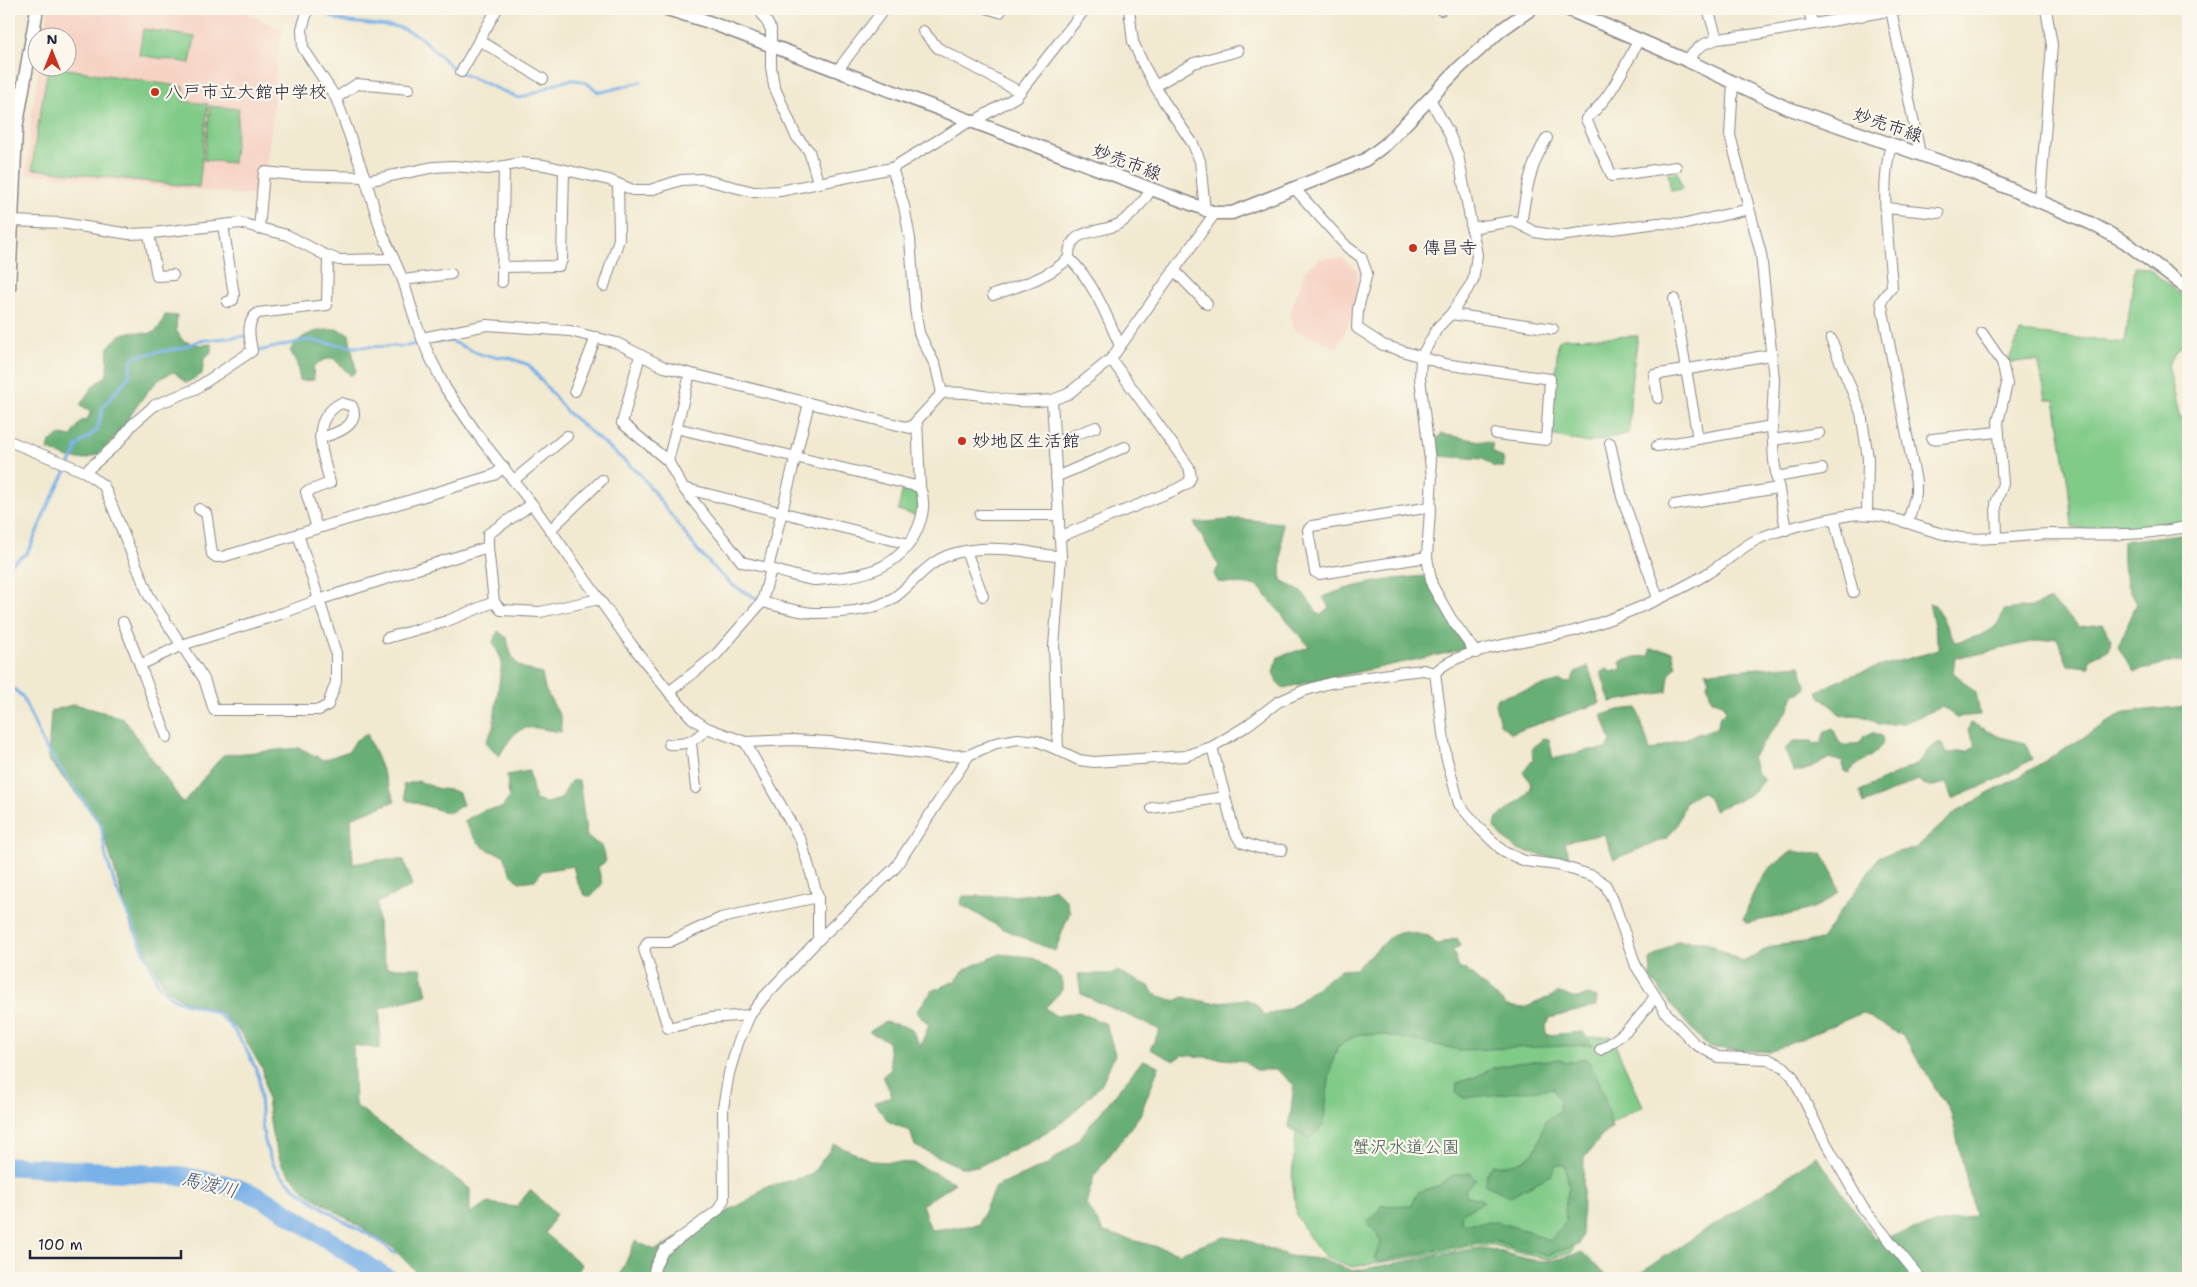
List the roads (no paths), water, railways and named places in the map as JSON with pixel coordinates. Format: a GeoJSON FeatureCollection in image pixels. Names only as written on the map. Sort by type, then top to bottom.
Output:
{"type":"FeatureCollection","features":[{"type":"Feature","properties":{"kind":"main road"},"geometry":{"type":"LineString","coordinates":[[9,289],[13,129],[37,9]]}},
{"type":"Feature","properties":{"kind":"main road","name":"妙売市線"},"geometry":{"type":"LineString","coordinates":[[667,9],[1210,212],[1232,213],[1365,160],[1386,144],[1459,68],[1501,30],[1531,9]]}},
{"type":"Feature","properties":{"kind":"main road","name":"妙売市線"},"geometry":{"type":"LineString","coordinates":[[1566,9],[1686,60],[1785,107],[1920,154],[2040,200],[2090,222],[2124,242],[2188,289]]}},
{"type":"Feature","properties":{"kind":"street"},"geometry":{"type":"LineString","coordinates":[[308,9],[302,29],[303,48],[336,98],[366,179],[381,230],[403,280],[422,338],[446,389],[480,438],[532,504],[599,599],[669,692],[692,718],[707,728],[745,742],[793,740],[940,756],[969,755],[996,743],[1018,739],[1038,741],[1078,760],[1094,762],[1185,756],[1212,747],[1245,727],[1278,702],[1302,691],[1330,683],[1396,673],[1423,670],[1435,673]]}},
{"type":"Feature","properties":{"kind":"street"},"geometry":{"type":"LineString","coordinates":[[462,72],[496,9]]}},
{"type":"Feature","properties":{"kind":"street"},"geometry":{"type":"LineString","coordinates":[[759,9],[771,29],[771,68],[774,86],[796,136],[809,151],[818,182]]}},
{"type":"Feature","properties":{"kind":"street"},"geometry":{"type":"LineString","coordinates":[[837,71],[884,9]]}},
{"type":"Feature","properties":{"kind":"street"},"geometry":{"type":"LineString","coordinates":[[989,9],[1000,12],[1001,9]]}},
{"type":"Feature","properties":{"kind":"street"},"geometry":{"type":"LineString","coordinates":[[259,229],[264,172],[366,179],[434,167],[453,166],[488,169],[521,163],[544,165],[618,184],[633,190],[650,190],[681,180],[702,179],[754,192],[780,192],[818,182],[892,168],[1016,97],[1085,9]]}},
{"type":"Feature","properties":{"kind":"street"},"geometry":{"type":"LineString","coordinates":[[422,338],[487,325],[561,330],[617,343],[664,367],[910,428],[942,393],[953,391],[1017,401],[1052,400],[1068,394],[1111,359],[1174,270],[1210,212],[1200,161],[1193,144],[1144,66],[1133,42],[1129,9]]}},
{"type":"Feature","properties":{"kind":"street"},"geometry":{"type":"LineString","coordinates":[[1708,9],[1717,39]]}},
{"type":"Feature","properties":{"kind":"street"},"geometry":{"type":"LineString","coordinates":[[1808,9],[1813,24]]}},
{"type":"Feature","properties":{"kind":"street"},"geometry":{"type":"LineString","coordinates":[[2040,200],[2052,45],[2046,9]]}},
{"type":"Feature","properties":{"kind":"street"},"geometry":{"type":"LineString","coordinates":[[1686,60],[1702,45],[1717,39],[1813,24],[1862,12],[1895,10],[1920,154]]}},
{"type":"Feature","properties":{"kind":"street"},"geometry":{"type":"LineString","coordinates":[[923,31],[938,48],[1020,92]]}},
{"type":"Feature","properties":{"kind":"street"},"geometry":{"type":"LineString","coordinates":[[479,40],[543,79]]}},
{"type":"Feature","properties":{"kind":"street"},"geometry":{"type":"LineString","coordinates":[[1639,40],[1618,81],[1597,110],[1586,118],[1612,176],[1676,167]]}},
{"type":"Feature","properties":{"kind":"street"},"geometry":{"type":"LineString","coordinates":[[1156,86],[1194,63],[1238,51]]}},
{"type":"Feature","properties":{"kind":"street"},"geometry":{"type":"LineString","coordinates":[[1733,83],[1730,135],[1761,254],[1774,379],[1773,440],[1777,483],[1786,530]]}},
{"type":"Feature","properties":{"kind":"street"},"geometry":{"type":"LineString","coordinates":[[336,98],[357,84],[409,89]]}},
{"type":"Feature","properties":{"kind":"street"},"geometry":{"type":"LineString","coordinates":[[1430,99],[1448,131],[1458,155],[1471,228],[1478,255],[1473,281],[1451,314],[1438,327],[1421,357],[1420,378],[1432,477],[1427,557],[1432,585],[1450,617],[1476,653]]}},
{"type":"Feature","properties":{"kind":"street"},"geometry":{"type":"LineString","coordinates":[[1521,225],[1528,178],[1539,150],[1547,138]]}},
{"type":"Feature","properties":{"kind":"street"},"geometry":{"type":"LineString","coordinates":[[1891,144],[1887,159],[1886,208],[1892,287],[1881,301],[1916,482],[1916,493],[1908,522]]}},
{"type":"Feature","properties":{"kind":"street"},"geometry":{"type":"LineString","coordinates":[[502,282],[504,166]]}},
{"type":"Feature","properties":{"kind":"street"},"geometry":{"type":"LineString","coordinates":[[892,168],[904,206],[910,239],[915,308],[919,333],[932,356],[942,393]]}},
{"type":"Feature","properties":{"kind":"street"},"geometry":{"type":"LineString","coordinates":[[502,267],[559,266],[562,260],[564,170]]}},
{"type":"Feature","properties":{"kind":"street"},"geometry":{"type":"LineString","coordinates":[[604,286],[620,230],[618,184]]}},
{"type":"Feature","properties":{"kind":"street"},"geometry":{"type":"LineString","coordinates":[[1295,189],[1346,246],[1361,257],[1367,273],[1358,309],[1357,328],[1383,345],[1444,364],[1550,378],[1546,440],[1496,434]]}},
{"type":"Feature","properties":{"kind":"street"},"geometry":{"type":"LineString","coordinates":[[993,295],[1060,267],[1068,258],[1068,249],[1075,240],[1088,233],[1121,223],[1143,202],[1151,190]]}},
{"type":"Feature","properties":{"kind":"street"},"geometry":{"type":"LineString","coordinates":[[1886,208],[1939,214]]}},
{"type":"Feature","properties":{"kind":"street"},"geometry":{"type":"LineString","coordinates":[[1471,228],[1513,221],[1535,232],[1559,236],[1658,223],[1686,224],[1748,209]]}},
{"type":"Feature","properties":{"kind":"street"},"geometry":{"type":"LineString","coordinates":[[12,221],[61,223],[129,234],[150,234],[240,223],[287,235],[328,257],[339,260],[394,259]]}},
{"type":"Feature","properties":{"kind":"street"},"geometry":{"type":"LineString","coordinates":[[223,224],[234,295],[232,300],[227,302]]}},
{"type":"Feature","properties":{"kind":"street"},"geometry":{"type":"LineString","coordinates":[[150,234],[157,276],[173,275]]}},
{"type":"Feature","properties":{"kind":"street"},"geometry":{"type":"LineString","coordinates":[[85,472],[118,443],[132,425],[155,405],[195,389],[252,352],[250,325],[251,320],[258,313],[327,305],[328,257]]}},
{"type":"Feature","properties":{"kind":"street"},"geometry":{"type":"LineString","coordinates":[[1068,258],[1075,264],[1102,305],[1120,346]]}},
{"type":"Feature","properties":{"kind":"street"},"geometry":{"type":"LineString","coordinates":[[1174,270],[1207,304]]}},
{"type":"Feature","properties":{"kind":"street"},"geometry":{"type":"LineString","coordinates":[[403,280],[451,274]]}},
{"type":"Feature","properties":{"kind":"street"},"geometry":{"type":"LineString","coordinates":[[1674,299],[1698,439]]}},
{"type":"Feature","properties":{"kind":"street"},"geometry":{"type":"LineString","coordinates":[[1451,314],[1553,329]]}},
{"type":"Feature","properties":{"kind":"street"},"geometry":{"type":"LineString","coordinates":[[1982,333],[2002,362],[2007,384],[1999,413],[1997,432],[2003,484],[1996,503],[1996,537]]}},
{"type":"Feature","properties":{"kind":"street"},"geometry":{"type":"LineString","coordinates":[[575,391],[596,337]]}},
{"type":"Feature","properties":{"kind":"street"},"geometry":{"type":"LineString","coordinates":[[1831,339],[1861,414],[1868,458],[1867,514]]}},
{"type":"Feature","properties":{"kind":"street"},"geometry":{"type":"LineString","coordinates":[[640,355],[622,423],[668,461],[682,488],[742,562],[814,580],[859,576],[878,570],[909,544],[923,518],[917,420]]}},
{"type":"Feature","properties":{"kind":"street"},"geometry":{"type":"LineString","coordinates":[[1658,398],[1654,374],[1770,355]]}},
{"type":"Feature","properties":{"kind":"street"},"geometry":{"type":"LineString","coordinates":[[1059,537],[1175,490],[1188,483],[1191,477],[1188,467],[1111,359]]}},
{"type":"Feature","properties":{"kind":"street"},"geometry":{"type":"LineString","coordinates":[[668,461],[690,374]]}},
{"type":"Feature","properties":{"kind":"street"},"geometry":{"type":"LineString","coordinates":[[1052,400],[1060,556],[1054,647],[1058,750]]}},
{"type":"Feature","properties":{"kind":"street"},"geometry":{"type":"LineString","coordinates":[[669,692],[715,656],[762,602],[809,403]]}},
{"type":"Feature","properties":{"kind":"street"},"geometry":{"type":"LineString","coordinates":[[1657,446],[1772,426]]}},
{"type":"Feature","properties":{"kind":"street"},"geometry":{"type":"LineString","coordinates":[[1053,443],[1096,427]]}},
{"type":"Feature","properties":{"kind":"street"},"geometry":{"type":"LineString","coordinates":[[676,428],[920,487]]}},
{"type":"Feature","properties":{"kind":"street"},"geometry":{"type":"LineString","coordinates":[[1932,439],[1997,432]]}},
{"type":"Feature","properties":{"kind":"street"},"geometry":{"type":"LineString","coordinates":[[1773,440],[1819,434]]}},
{"type":"Feature","properties":{"kind":"street"},"geometry":{"type":"LineString","coordinates":[[514,480],[567,436]]}},
{"type":"Feature","properties":{"kind":"street"},"geometry":{"type":"LineString","coordinates":[[317,528],[306,492],[330,483],[320,438]]}},
{"type":"Feature","properties":{"kind":"street"},"geometry":{"type":"LineString","coordinates":[[9,441],[85,472],[104,486],[138,574],[149,596],[204,679],[214,710],[319,710],[328,705],[336,682],[336,653],[298,534]]}},
{"type":"Feature","properties":{"kind":"street"},"geometry":{"type":"LineString","coordinates":[[1610,443],[1626,510],[1658,598]]}},
{"type":"Feature","properties":{"kind":"street"},"geometry":{"type":"LineString","coordinates":[[1056,477],[1125,447]]}},
{"type":"Feature","properties":{"kind":"street"},"geometry":{"type":"LineString","coordinates":[[199,508],[206,513],[212,554],[216,557],[222,557],[494,475],[504,467]]}},
{"type":"Feature","properties":{"kind":"street"},"geometry":{"type":"LineString","coordinates":[[1674,505],[1777,483],[1822,469]]}},
{"type":"Feature","properties":{"kind":"street"},"geometry":{"type":"LineString","coordinates":[[550,530],[602,480]]}},
{"type":"Feature","properties":{"kind":"street"},"geometry":{"type":"LineString","coordinates":[[682,488],[909,544]]}},
{"type":"Feature","properties":{"kind":"street"},"geometry":{"type":"LineString","coordinates":[[532,504],[488,534],[494,602],[501,610],[540,612],[599,599]]}},
{"type":"Feature","properties":{"kind":"street"},"geometry":{"type":"LineString","coordinates":[[1427,557],[1319,574],[1315,572],[1308,530],[1312,526],[1431,507]]}},
{"type":"Feature","properties":{"kind":"street"},"geometry":{"type":"LineString","coordinates":[[1920,1278],[1863,1208],[1823,1138],[1793,1077],[1784,1067],[1768,1059],[1718,1057],[1695,1044],[1678,1026],[1655,996],[1636,966],[1613,900],[1604,884],[1593,876],[1558,865],[1524,861],[1504,852],[1480,829],[1459,804],[1446,756],[1435,673],[1442,665],[1476,653],[1538,637],[1574,631],[1614,616],[1691,583],[1716,568],[1739,549],[1760,538],[1834,518],[1867,514],[1908,522],[1950,536],[1965,538],[2049,534],[2127,534],[2188,527]]}},
{"type":"Feature","properties":{"kind":"street"},"geometry":{"type":"LineString","coordinates":[[980,515],[1058,515]]}},
{"type":"Feature","properties":{"kind":"street"},"geometry":{"type":"LineString","coordinates":[[1834,518],[1853,592]]}},
{"type":"Feature","properties":{"kind":"street"},"geometry":{"type":"LineString","coordinates":[[140,665],[182,645],[488,547]]}},
{"type":"Feature","properties":{"kind":"street"},"geometry":{"type":"LineString","coordinates":[[762,602],[813,613],[865,609],[893,598],[917,578],[931,563],[950,554],[966,550],[1016,550],[1047,556],[1060,556]]}},
{"type":"Feature","properties":{"kind":"street"},"geometry":{"type":"LineString","coordinates":[[966,550],[983,596]]}},
{"type":"Feature","properties":{"kind":"street"},"geometry":{"type":"LineString","coordinates":[[387,638],[447,621],[494,602]]}},
{"type":"Feature","properties":{"kind":"street"},"geometry":{"type":"LineString","coordinates":[[123,622],[167,737]]}},
{"type":"Feature","properties":{"kind":"street"},"geometry":{"type":"LineString","coordinates":[[669,744],[682,745],[691,743],[707,728]]}},
{"type":"Feature","properties":{"kind":"street"},"geometry":{"type":"LineString","coordinates":[[745,742],[801,841],[818,897],[818,940]]}},
{"type":"Feature","properties":{"kind":"street"},"geometry":{"type":"LineString","coordinates":[[691,743],[696,788]]}},
{"type":"Feature","properties":{"kind":"street"},"geometry":{"type":"LineString","coordinates":[[1212,747],[1234,831],[1241,842],[1259,848],[1282,850]]}},
{"type":"Feature","properties":{"kind":"street"},"geometry":{"type":"LineString","coordinates":[[653,1278],[655,1267],[663,1251],[718,1210],[724,1199],[723,1108],[738,1043],[750,1015],[764,997],[818,940],[895,868],[969,755]]}},
{"type":"Feature","properties":{"kind":"street"},"geometry":{"type":"LineString","coordinates":[[1152,808],[1225,797]]}},
{"type":"Feature","properties":{"kind":"street"},"geometry":{"type":"LineString","coordinates":[[750,1015],[710,1018],[668,1028],[644,949],[648,942],[669,942],[721,918],[818,897]]}},
{"type":"Feature","properties":{"kind":"street"},"geometry":{"type":"LineString","coordinates":[[1600,1050],[1612,1043],[1646,1011],[1655,996]]}},
{"type":"Feature","properties":{"kind":"waterway"},"geometry":{"type":"LineString","coordinates":[[296,9],[303,11],[314,9]]}},
{"type":"Feature","properties":{"kind":"waterway"},"geometry":{"type":"LineString","coordinates":[[317,9],[336,19],[397,27],[406,30],[420,37],[456,71],[519,98],[569,80],[579,80],[598,92],[641,82]]}},
{"type":"Feature","properties":{"kind":"waterway"},"geometry":{"type":"LineString","coordinates":[[9,565],[26,554],[31,546],[47,507],[76,452],[76,447],[97,430],[103,407],[129,376],[132,359],[135,356],[182,348],[198,341],[245,336],[247,338]]}},
{"type":"Feature","properties":{"kind":"waterway"},"geometry":{"type":"LineString","coordinates":[[254,347],[258,351],[307,340],[355,347],[407,346],[421,343]]}},
{"type":"Feature","properties":{"kind":"waterway"},"geometry":{"type":"LineString","coordinates":[[427,342],[451,341],[482,355],[510,358],[529,365],[567,412],[640,474],[699,552],[720,574],[735,587],[758,599]]}},
{"type":"Feature","properties":{"kind":"waterway"},"geometry":{"type":"LineString","coordinates":[[9,685],[22,696],[45,747],[101,825],[106,857],[116,888],[158,983],[176,1000],[204,1008],[220,1016],[234,1031],[246,1050],[259,1077],[263,1133],[273,1164],[285,1179],[305,1196],[377,1240],[395,1254]]}},
{"type":"Feature","properties":{"kind":"waterway","name":"馬渡川"},"geometry":{"type":"LineString","coordinates":[[9,1166],[183,1176],[224,1184],[251,1193],[278,1207],[387,1278]]}},
{"type":"Feature","properties":{"kind":"place","name":"八戸市立大館中学校"},"geometry":{"type":"Point","coordinates":[155,92]}},
{"type":"Feature","properties":{"kind":"place","name":"傳昌寺"},"geometry":{"type":"Point","coordinates":[1413,248]}},
{"type":"Feature","properties":{"kind":"place","name":"妙地区生活館"},"geometry":{"type":"Point","coordinates":[962,441]}},
{"type":"Feature","properties":{"kind":"park label","name":"蟹沢水道公園"},"geometry":{"type":"Point","coordinates":[1406,1147]}}]}
